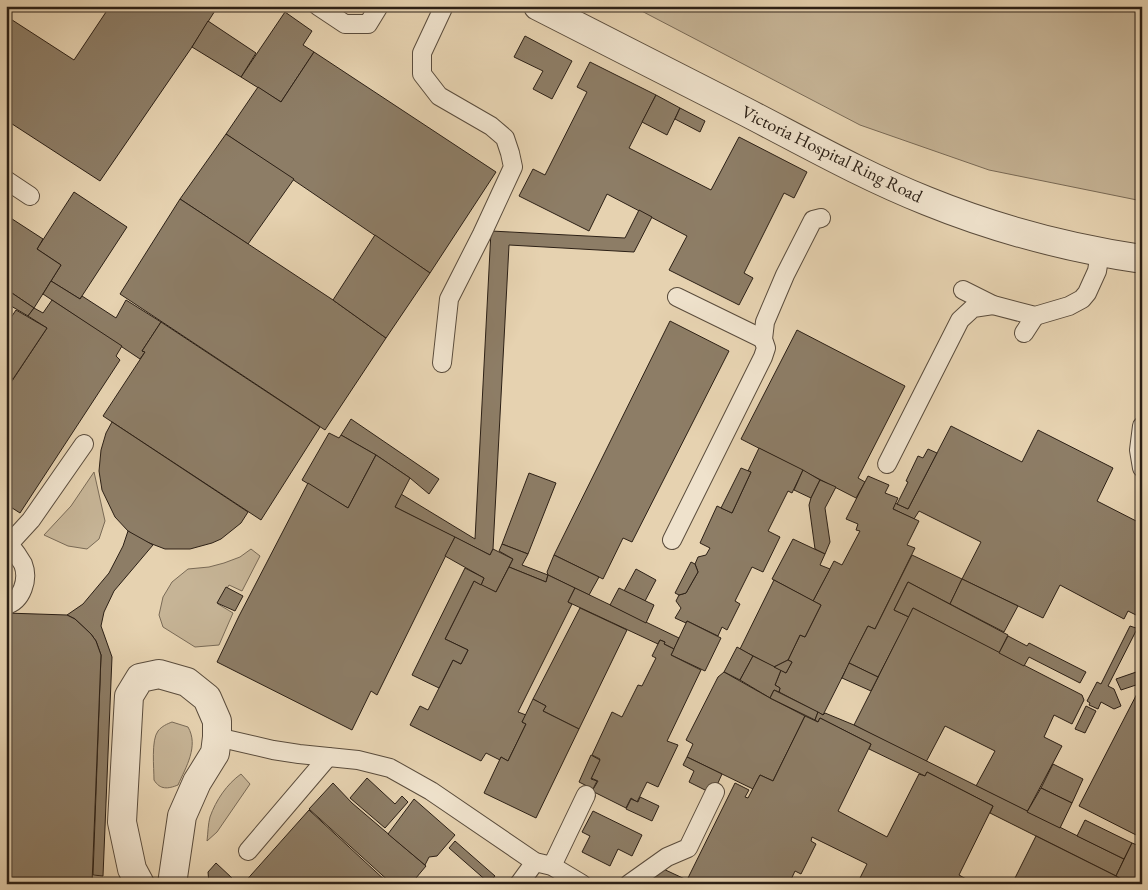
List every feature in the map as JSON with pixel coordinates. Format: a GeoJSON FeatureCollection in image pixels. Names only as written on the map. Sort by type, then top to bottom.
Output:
{"type":"FeatureCollection","features":[{"type":"Feature","properties":{"kind":"street","name":"Victoria Hospital Ring Road"},"geometry":{"type":"LineString","coordinates":[[538,6],[861,172],[927,202],[1050,242],[1100,253],[1142,259]]}},
{"type":"Feature","properties":{"kind":"street"},"geometry":{"type":"LineString","coordinates":[[140,884],[132,869],[122,822],[128,696],[140,678],[159,674],[187,682],[207,698],[217,721],[214,753],[197,782],[182,816],[172,884]]}},
{"type":"Feature","properties":{"kind":"lane"},"geometry":{"type":"LineString","coordinates":[[318,6],[345,24],[368,24],[379,6]]}},
{"type":"Feature","properties":{"kind":"lane"},"geometry":{"type":"LineString","coordinates":[[442,364],[448,298],[482,234],[513,167],[505,138],[490,126],[439,96],[422,74],[422,53],[444,6]]}},
{"type":"Feature","properties":{"kind":"lane"},"geometry":{"type":"LineString","coordinates":[[6,180],[30,196]]}},
{"type":"Feature","properties":{"kind":"lane"},"geometry":{"type":"LineString","coordinates":[[672,540],[763,357],[766,348],[763,339],[765,322],[785,275],[813,220],[821,218]]}},
{"type":"Feature","properties":{"kind":"lane"},"geometry":{"type":"LineString","coordinates":[[963,290],[993,305],[1035,316],[1069,306],[1084,304],[1097,271],[1100,253]]}},
{"type":"Feature","properties":{"kind":"lane"},"geometry":{"type":"LineString","coordinates":[[678,297],[763,339]]}},
{"type":"Feature","properties":{"kind":"lane"},"geometry":{"type":"LineString","coordinates":[[887,464],[960,320],[973,308],[993,305]]}},
{"type":"Feature","properties":{"kind":"lane"},"geometry":{"type":"LineString","coordinates":[[1024,332],[1035,316]]}},
{"type":"Feature","properties":{"kind":"lane"},"geometry":{"type":"LineString","coordinates":[[1142,426],[1139,450],[1142,468]]}},
{"type":"Feature","properties":{"kind":"lane"},"geometry":{"type":"LineString","coordinates":[[6,605],[9,605],[20,596],[25,581],[24,566],[8,543],[32,520],[84,444]]}},
{"type":"Feature","properties":{"kind":"lane"},"geometry":{"type":"LineString","coordinates":[[217,737],[273,750],[358,760],[390,768],[431,791],[543,864],[582,884]]}},
{"type":"Feature","properties":{"kind":"lane"},"geometry":{"type":"LineString","coordinates":[[248,851],[328,757]]}},
{"type":"Feature","properties":{"kind":"lane"},"geometry":{"type":"LineString","coordinates":[[629,884],[667,857],[688,848],[715,792]]}},
{"type":"Feature","properties":{"kind":"lane"},"geometry":{"type":"LineString","coordinates":[[519,884],[543,864],[586,795]]}},
{"type":"Feature","properties":{"kind":"shaded area"},"geometry":{"type":"Polygon","coordinates":[[[632,6],[1142,6],[1142,201],[989,170],[860,125],[632,6]]]}},
{"type":"Feature","properties":{"kind":"shaded area"},"geometry":{"type":"Polygon","coordinates":[[[94,472],[105,521],[99,539],[87,549],[68,546],[44,535],[71,506],[94,472]]]}},
{"type":"Feature","properties":{"kind":"shaded area"},"geometry":{"type":"Polygon","coordinates":[[[251,549],[260,556],[242,591],[229,585],[218,604],[233,613],[219,645],[195,647],[163,627],[159,615],[163,597],[172,582],[188,569],[224,563],[240,557],[251,549]]]}},
{"type":"Feature","properties":{"kind":"shaded area"},"geometry":{"type":"Polygon","coordinates":[[[172,722],[188,727],[191,734],[192,749],[188,764],[178,785],[164,788],[159,786],[154,780],[154,741],[158,731],[163,726],[172,722]]]}},
{"type":"Feature","properties":{"kind":"shaded area"},"geometry":{"type":"Polygon","coordinates":[[[241,774],[250,784],[217,832],[207,841],[209,820],[215,805],[222,793],[241,774]]]}},
{"type":"Feature","properties":{"kind":"building"},"geometry":{"type":"Polygon","coordinates":[[[110,6],[218,6],[100,181],[6,120],[6,16],[74,60],[110,6]]]}},
{"type":"Feature","properties":{"kind":"building"},"geometry":{"type":"Polygon","coordinates":[[[285,12],[312,31],[303,45],[314,52],[281,102],[241,77],[285,12]]]}},
{"type":"Feature","properties":{"kind":"building"},"geometry":{"type":"Polygon","coordinates":[[[208,21],[256,53],[241,77],[192,47],[208,21]]]}},
{"type":"Feature","properties":{"kind":"building"},"geometry":{"type":"Polygon","coordinates":[[[525,36],[572,61],[552,99],[533,89],[543,71],[514,57],[525,36]]]}},
{"type":"Feature","properties":{"kind":"building"},"geometry":{"type":"Polygon","coordinates":[[[314,52],[496,172],[430,273],[226,134],[258,87],[281,102],[314,52]]]}},
{"type":"Feature","properties":{"kind":"building"},"geometry":{"type":"Polygon","coordinates":[[[590,62],[656,95],[629,148],[711,190],[739,137],[807,172],[794,198],[784,193],[744,273],[753,278],[739,305],[669,270],[687,236],[607,194],[589,231],[519,196],[533,169],[545,175],[587,92],[577,87],[590,62]]]}},
{"type":"Feature","properties":{"kind":"building"},"geometry":{"type":"Polygon","coordinates":[[[656,95],[680,108],[667,135],[642,122],[656,95]]]}},
{"type":"Feature","properties":{"kind":"building"},"geometry":{"type":"Polygon","coordinates":[[[680,108],[705,121],[700,132],[675,119],[680,108]]]}},
{"type":"Feature","properties":{"kind":"building"},"geometry":{"type":"Polygon","coordinates":[[[226,134],[294,179],[248,244],[180,199],[226,134]]]}},
{"type":"Feature","properties":{"kind":"building"},"geometry":{"type":"Polygon","coordinates":[[[74,192],[127,227],[80,299],[51,281],[61,265],[37,249],[74,192]]]}},
{"type":"Feature","properties":{"kind":"building"},"geometry":{"type":"Polygon","coordinates":[[[180,199],[333,300],[386,338],[325,430],[120,294],[180,199]]]}},
{"type":"Feature","properties":{"kind":"building"},"geometry":{"type":"Polygon","coordinates":[[[639,210],[652,217],[634,252],[509,245],[493,549],[490,555],[395,507],[401,494],[475,539],[491,231],[625,238],[639,210]]]}},
{"type":"Feature","properties":{"kind":"building"},"geometry":{"type":"Polygon","coordinates":[[[6,215],[43,239],[37,249],[61,265],[34,308],[6,289],[6,215]]]}},
{"type":"Feature","properties":{"kind":"building"},"geometry":{"type":"Polygon","coordinates":[[[375,235],[430,273],[386,338],[333,300],[375,235]]]}},
{"type":"Feature","properties":{"kind":"building"},"geometry":{"type":"Polygon","coordinates":[[[51,281],[80,299],[82,296],[116,318],[126,300],[161,322],[142,351],[145,352],[140,359],[43,294],[51,281]]]}},
{"type":"Feature","properties":{"kind":"building"},"geometry":{"type":"Polygon","coordinates":[[[6,289],[34,308],[28,316],[6,303],[6,289]]]}},
{"type":"Feature","properties":{"kind":"building"},"geometry":{"type":"Polygon","coordinates":[[[52,300],[122,346],[116,356],[120,360],[20,513],[6,504],[6,390],[47,328],[28,316],[34,308],[43,313],[52,300]]]}},
{"type":"Feature","properties":{"kind":"building"},"geometry":{"type":"Polygon","coordinates":[[[16,310],[47,328],[13,379],[6,375],[6,325],[16,310]]]}},
{"type":"Feature","properties":{"kind":"building"},"geometry":{"type":"Polygon","coordinates":[[[670,321],[729,351],[632,542],[623,538],[603,579],[554,555],[670,321]]]}},
{"type":"Feature","properties":{"kind":"building"},"geometry":{"type":"Polygon","coordinates":[[[161,322],[320,427],[261,520],[103,416],[145,352],[142,351],[161,322]]]}},
{"type":"Feature","properties":{"kind":"building"},"geometry":{"type":"Polygon","coordinates":[[[797,330],[905,386],[858,478],[865,482],[856,498],[741,439],[797,330]]]}},
{"type":"Feature","properties":{"kind":"building"},"geometry":{"type":"Polygon","coordinates":[[[6,375],[13,379],[6,390],[6,375]]]}},
{"type":"Feature","properties":{"kind":"building"},"geometry":{"type":"Polygon","coordinates":[[[351,419],[439,479],[429,494],[410,478],[376,455],[341,435],[351,419]]]}},
{"type":"Feature","properties":{"kind":"building"},"geometry":{"type":"Polygon","coordinates":[[[112,422],[248,512],[241,523],[221,539],[190,549],[165,549],[139,539],[128,531],[115,517],[102,490],[99,471],[101,450],[106,433],[112,422]]]}},
{"type":"Feature","properties":{"kind":"building"},"geometry":{"type":"Polygon","coordinates":[[[951,426],[1022,462],[1038,430],[1113,468],[1097,501],[1142,524],[1142,618],[1128,611],[1124,619],[1060,585],[1043,618],[962,579],[981,542],[919,511],[914,519],[893,509],[895,503],[908,509],[951,426]]]}},
{"type":"Feature","properties":{"kind":"building"},"geometry":{"type":"Polygon","coordinates":[[[329,433],[339,438],[341,435],[376,455],[348,508],[302,480],[329,433]]]}},
{"type":"Feature","properties":{"kind":"building"},"geometry":{"type":"Polygon","coordinates":[[[759,448],[803,470],[792,493],[788,491],[768,531],[780,537],[763,572],[752,567],[735,601],[740,604],[727,630],[722,627],[718,636],[687,621],[686,623],[675,618],[681,608],[676,601],[679,595],[686,593],[698,572],[695,564],[698,557],[706,555],[710,548],[700,543],[717,506],[732,513],[751,472],[748,471],[759,448]]]}},
{"type":"Feature","properties":{"kind":"building"},"geometry":{"type":"Polygon","coordinates":[[[928,449],[937,453],[908,509],[897,504],[918,456],[923,458],[928,449]]]}},
{"type":"Feature","properties":{"kind":"building"},"geometry":{"type":"Polygon","coordinates":[[[376,455],[410,478],[395,507],[455,537],[377,695],[371,691],[352,730],[217,662],[308,483],[348,508],[376,455]]]}},
{"type":"Feature","properties":{"kind":"building"},"geometry":{"type":"Polygon","coordinates":[[[741,468],[751,472],[732,513],[721,508],[741,468]]]}},
{"type":"Feature","properties":{"kind":"building"},"geometry":{"type":"Polygon","coordinates":[[[803,470],[820,480],[811,498],[794,490],[803,470]]]}},
{"type":"Feature","properties":{"kind":"building"},"geometry":{"type":"Polygon","coordinates":[[[529,473],[556,483],[528,554],[502,544],[529,473]]]}},
{"type":"Feature","properties":{"kind":"building"},"geometry":{"type":"Polygon","coordinates":[[[868,476],[889,485],[885,493],[898,498],[893,509],[919,521],[907,545],[915,548],[875,629],[868,626],[823,715],[779,692],[780,688],[775,685],[781,670],[786,673],[792,662],[788,660],[800,635],[805,637],[821,605],[813,601],[834,561],[842,565],[860,531],[856,530],[858,524],[846,519],[868,476]]]}},
{"type":"Feature","properties":{"kind":"building"},"geometry":{"type":"Polygon","coordinates":[[[820,480],[836,487],[825,508],[830,542],[825,554],[815,549],[809,505],[820,480]]]}},
{"type":"Feature","properties":{"kind":"building"},"geometry":{"type":"Polygon","coordinates":[[[128,531],[153,545],[114,591],[104,612],[101,626],[112,657],[103,876],[93,875],[101,655],[96,641],[91,634],[75,619],[67,615],[83,604],[109,573],[123,546],[128,531]]]}},
{"type":"Feature","properties":{"kind":"building"},"geometry":{"type":"Polygon","coordinates":[[[455,537],[490,555],[493,549],[513,559],[496,592],[481,585],[484,578],[445,556],[455,537]]]}},
{"type":"Feature","properties":{"kind":"building"},"geometry":{"type":"Polygon","coordinates":[[[793,539],[825,554],[820,565],[830,569],[813,601],[772,579],[793,539]]]}},
{"type":"Feature","properties":{"kind":"building"},"geometry":{"type":"Polygon","coordinates":[[[502,544],[528,554],[522,565],[548,575],[546,582],[509,567],[513,559],[499,551],[502,544]]]}},
{"type":"Feature","properties":{"kind":"building"},"geometry":{"type":"Polygon","coordinates":[[[554,555],[599,577],[589,595],[548,575],[547,572],[554,555]]]}},
{"type":"Feature","properties":{"kind":"building"},"geometry":{"type":"Polygon","coordinates":[[[912,555],[962,579],[950,604],[908,582],[894,610],[909,617],[878,677],[849,663],[868,626],[875,629],[912,555]]]}},
{"type":"Feature","properties":{"kind":"building"},"geometry":{"type":"Polygon","coordinates":[[[691,562],[695,564],[698,572],[686,593],[679,595],[675,593],[691,562]]]}},
{"type":"Feature","properties":{"kind":"building"},"geometry":{"type":"Polygon","coordinates":[[[509,567],[546,582],[548,575],[575,588],[568,602],[572,604],[518,712],[526,715],[522,722],[526,724],[508,761],[501,757],[500,760],[486,753],[481,761],[410,725],[420,706],[428,710],[453,660],[461,664],[468,650],[445,639],[474,581],[496,592],[509,567]]]}},
{"type":"Feature","properties":{"kind":"building"},"geometry":{"type":"Polygon","coordinates":[[[465,568],[484,578],[481,585],[474,581],[445,639],[468,650],[461,664],[453,660],[439,688],[412,675],[465,568]]]}},
{"type":"Feature","properties":{"kind":"building"},"geometry":{"type":"Polygon","coordinates":[[[636,569],[656,580],[645,601],[624,591],[636,569]]]}},
{"type":"Feature","properties":{"kind":"building"},"geometry":{"type":"Polygon","coordinates":[[[962,579],[1018,606],[1004,632],[950,604],[962,579]]]}},
{"type":"Feature","properties":{"kind":"building"},"geometry":{"type":"Polygon","coordinates":[[[774,580],[821,605],[805,637],[800,635],[788,660],[774,667],[740,649],[774,580]]]}},
{"type":"Feature","properties":{"kind":"building"},"geometry":{"type":"Polygon","coordinates":[[[908,582],[1008,635],[999,653],[913,608],[909,617],[894,610],[908,582]]]}},
{"type":"Feature","properties":{"kind":"building"},"geometry":{"type":"Polygon","coordinates":[[[226,587],[243,596],[235,611],[217,603],[226,587]]]}},
{"type":"Feature","properties":{"kind":"building"},"geometry":{"type":"Polygon","coordinates":[[[575,588],[679,638],[674,649],[664,644],[665,642],[660,640],[658,644],[568,602],[575,588]]]}},
{"type":"Feature","properties":{"kind":"building"},"geometry":{"type":"Polygon","coordinates":[[[619,588],[654,605],[646,623],[610,605],[619,588]]]}},
{"type":"Feature","properties":{"kind":"building"},"geometry":{"type":"Polygon","coordinates":[[[580,608],[627,630],[579,729],[543,711],[546,706],[533,699],[580,608]]]}},
{"type":"Feature","properties":{"kind":"building"},"geometry":{"type":"Polygon","coordinates":[[[913,608],[1082,695],[1084,700],[1072,724],[1054,715],[1044,737],[1062,746],[1027,812],[976,786],[995,751],[945,726],[926,762],[854,725],[913,608]]]}},
{"type":"Feature","properties":{"kind":"building"},"geometry":{"type":"Polygon","coordinates":[[[6,613],[67,615],[75,619],[91,634],[96,641],[101,655],[92,884],[6,884],[6,613]]]}},
{"type":"Feature","properties":{"kind":"building"},"geometry":{"type":"Polygon","coordinates":[[[687,621],[721,638],[705,671],[671,655],[687,621]]]}},
{"type":"Feature","properties":{"kind":"building"},"geometry":{"type":"Polygon","coordinates":[[[1140,621],[1142,622],[1142,629],[1138,627],[1108,686],[1114,689],[1121,706],[1114,709],[1101,702],[1098,709],[1089,705],[1090,703],[1087,701],[1097,682],[1101,684],[1130,626],[1136,628],[1140,621]]]}},
{"type":"Feature","properties":{"kind":"building"},"geometry":{"type":"Polygon","coordinates":[[[1008,636],[1027,646],[1029,643],[1086,672],[1080,683],[1029,657],[1024,666],[999,653],[1008,636]]]}},
{"type":"Feature","properties":{"kind":"building"},"geometry":{"type":"Polygon","coordinates":[[[660,640],[674,649],[671,655],[701,670],[667,741],[678,745],[658,787],[647,782],[637,802],[631,798],[626,808],[592,791],[598,781],[591,778],[600,759],[592,755],[612,712],[622,717],[638,685],[642,686],[656,658],[652,656],[660,640]]]}},
{"type":"Feature","properties":{"kind":"building"},"geometry":{"type":"Polygon","coordinates":[[[737,647],[753,656],[740,680],[724,672],[737,647]]]}},
{"type":"Feature","properties":{"kind":"building"},"geometry":{"type":"Polygon","coordinates":[[[753,656],[781,670],[775,685],[780,688],[779,692],[774,690],[770,698],[740,680],[753,656]]]}},
{"type":"Feature","properties":{"kind":"building"},"geometry":{"type":"Polygon","coordinates":[[[788,660],[792,662],[786,673],[774,667],[788,660]]]}},
{"type":"Feature","properties":{"kind":"building"},"geometry":{"type":"Polygon","coordinates":[[[849,663],[878,677],[871,691],[842,678],[849,663]]]}},
{"type":"Feature","properties":{"kind":"building"},"geometry":{"type":"Polygon","coordinates":[[[1142,670],[1142,683],[1121,690],[1116,679],[1142,670]]]}},
{"type":"Feature","properties":{"kind":"building"},"geometry":{"type":"Polygon","coordinates":[[[724,672],[805,716],[773,781],[760,775],[753,789],[687,757],[693,744],[686,740],[718,677],[724,672]]]}},
{"type":"Feature","properties":{"kind":"building"},"geometry":{"type":"Polygon","coordinates":[[[1142,686],[1142,838],[1079,806],[1142,686]]]}},
{"type":"Feature","properties":{"kind":"building"},"geometry":{"type":"Polygon","coordinates":[[[774,690],[818,712],[815,720],[770,698],[774,690]]]}},
{"type":"Feature","properties":{"kind":"building"},"geometry":{"type":"Polygon","coordinates":[[[533,699],[546,706],[543,711],[579,729],[536,818],[484,793],[501,757],[508,761],[526,724],[522,722],[533,699]]]}},
{"type":"Feature","properties":{"kind":"building"},"geometry":{"type":"Polygon","coordinates":[[[1086,706],[1096,711],[1085,733],[1075,729],[1086,706]]]}},
{"type":"Feature","properties":{"kind":"building"},"geometry":{"type":"Polygon","coordinates":[[[818,712],[854,725],[1124,859],[1116,876],[990,813],[993,806],[927,772],[925,776],[869,749],[871,744],[820,718],[818,722],[815,720],[818,712]]]}},
{"type":"Feature","properties":{"kind":"building"},"geometry":{"type":"Polygon","coordinates":[[[805,716],[818,722],[820,718],[871,744],[838,811],[887,837],[919,774],[925,776],[927,772],[993,806],[959,875],[966,879],[965,884],[857,884],[867,864],[812,837],[811,841],[816,844],[801,874],[795,871],[789,884],[688,884],[687,880],[735,783],[749,790],[745,797],[748,798],[760,775],[773,781],[805,716]]]}},
{"type":"Feature","properties":{"kind":"building"},"geometry":{"type":"Polygon","coordinates":[[[591,755],[600,760],[591,779],[597,781],[593,789],[579,782],[591,755]]]}},
{"type":"Feature","properties":{"kind":"building"},"geometry":{"type":"Polygon","coordinates":[[[687,757],[722,774],[713,794],[689,782],[694,771],[683,765],[687,757]]]}},
{"type":"Feature","properties":{"kind":"building"},"geometry":{"type":"Polygon","coordinates":[[[1053,764],[1083,779],[1072,803],[1041,788],[1053,764]]]}},
{"type":"Feature","properties":{"kind":"building"},"geometry":{"type":"Polygon","coordinates":[[[367,778],[395,804],[402,796],[408,802],[385,828],[350,798],[367,778]]]}},
{"type":"Feature","properties":{"kind":"building"},"geometry":{"type":"Polygon","coordinates":[[[333,783],[352,803],[426,866],[411,884],[392,884],[309,809],[333,783]]]}},
{"type":"Feature","properties":{"kind":"building"},"geometry":{"type":"Polygon","coordinates":[[[1041,788],[1072,803],[1060,828],[1027,812],[1041,788]]]}},
{"type":"Feature","properties":{"kind":"building"},"geometry":{"type":"Polygon","coordinates":[[[640,797],[659,806],[652,821],[626,809],[631,799],[638,802],[640,797]]]}},
{"type":"Feature","properties":{"kind":"building"},"geometry":{"type":"Polygon","coordinates":[[[414,799],[455,835],[437,856],[429,857],[425,865],[388,834],[414,799]]]}},
{"type":"Feature","properties":{"kind":"building"},"geometry":{"type":"Polygon","coordinates":[[[309,810],[388,883],[243,884],[309,810]]]}},
{"type":"Feature","properties":{"kind":"building"},"geometry":{"type":"Polygon","coordinates":[[[593,811],[642,835],[632,856],[618,849],[610,866],[582,852],[590,836],[582,832],[593,811]]]}},
{"type":"Feature","properties":{"kind":"building"},"geometry":{"type":"Polygon","coordinates":[[[1085,820],[1132,843],[1124,859],[1077,836],[1085,820]]]}},
{"type":"Feature","properties":{"kind":"building"},"geometry":{"type":"Polygon","coordinates":[[[1036,836],[1122,879],[1120,884],[1012,884],[1036,836]]]}},
{"type":"Feature","properties":{"kind":"building"},"geometry":{"type":"Polygon","coordinates":[[[455,841],[495,876],[489,883],[449,848],[455,841]]]}},
{"type":"Feature","properties":{"kind":"building"},"geometry":{"type":"Polygon","coordinates":[[[1132,843],[1142,847],[1142,884],[1131,884],[1116,876],[1132,843]]]}},
{"type":"Feature","properties":{"kind":"building"},"geometry":{"type":"Polygon","coordinates":[[[216,863],[232,878],[227,884],[209,884],[208,872],[216,863]]]}},
{"type":"Feature","properties":{"kind":"building"},"geometry":{"type":"Polygon","coordinates":[[[659,867],[687,880],[688,884],[650,884],[659,867]]]}}]}
